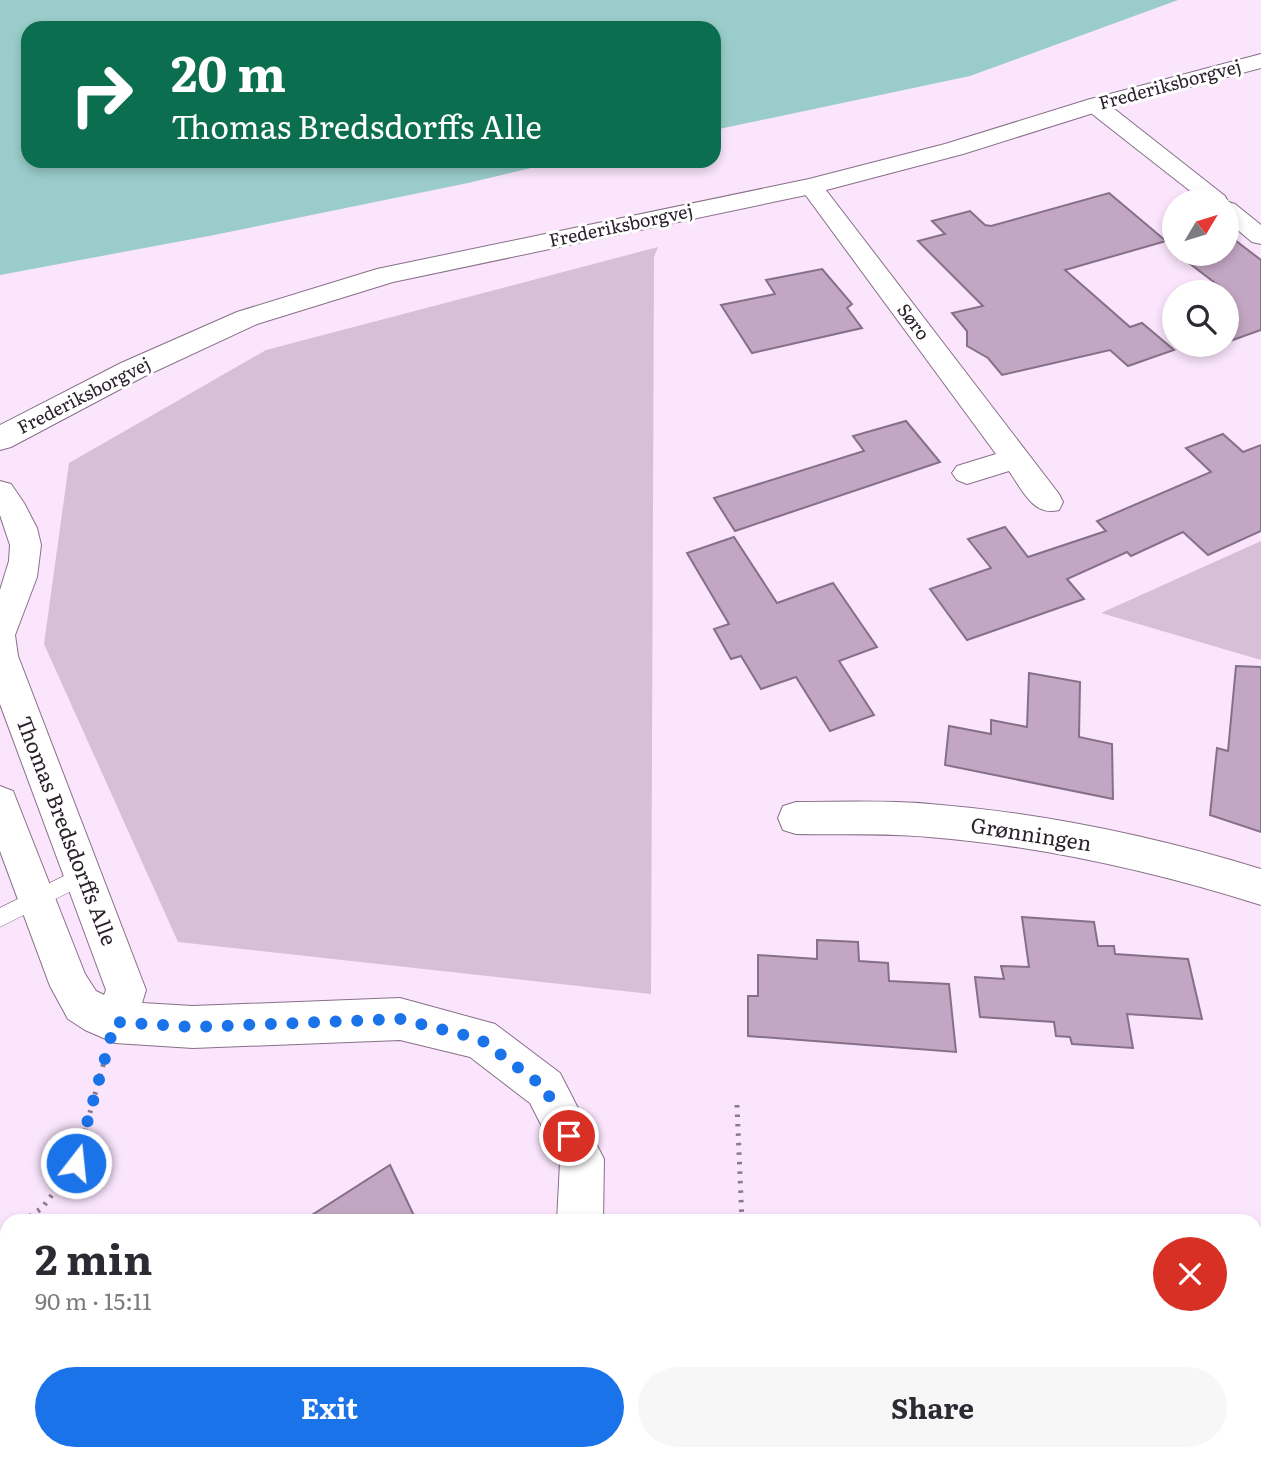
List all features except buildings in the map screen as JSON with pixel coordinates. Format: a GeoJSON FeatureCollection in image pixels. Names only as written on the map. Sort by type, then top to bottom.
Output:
{"type":"FeatureCollection","features":[{"type":"Feature","properties":{"kind":"street","name":"Frederiksborgvej"},"geometry":{"type":"LineString","coordinates":[[0,439],[132,370],[247,318],[387,275],[811,186],[954,149],[1095,105],[1261,61]]}},
{"type":"Feature","properties":{"kind":"street"},"geometry":{"type":"LineString","coordinates":[[1095,105],[1202,189]]}},
{"type":"Feature","properties":{"kind":"street","name":"Søro"},"geometry":{"type":"LineString","coordinates":[[811,186],[1048,502]]}},
{"type":"Feature","properties":{"kind":"street"},"geometry":{"type":"LineString","coordinates":[[1239,219],[1261,237]]}},
{"type":"Feature","properties":{"kind":"street"},"geometry":{"type":"LineString","coordinates":[[967,474],[1016,458]]}},
{"type":"Feature","properties":{"kind":"street"},"geometry":{"type":"LineString","coordinates":[[0,492],[24,528],[28,555],[0,632]]}},
{"type":"Feature","properties":{"kind":"street","name":"Thomas Bredsdorffs Alle"},"geometry":{"type":"LineString","coordinates":[[0,639],[4,681],[84,875],[126,990],[115,1022]]}},
{"type":"Feature","properties":{"kind":"street"},"geometry":{"type":"LineString","coordinates":[[0,802],[35,900],[70,986],[82,1005],[115,1022],[193,1027],[400,1019],[480,1039],[545,1088],[582,1159],[580,1214]]}},
{"type":"Feature","properties":{"kind":"street","name":"Grønningen"},"geometry":{"type":"LineString","coordinates":[[796,818],[927,820],[1062,836],[1200,867],[1261,887]]}},
{"type":"Feature","properties":{"kind":"lane"},"geometry":{"type":"LineString","coordinates":[[0,918],[84,875]]}},
{"type":"Feature","properties":{"kind":"path"},"geometry":{"type":"LineString","coordinates":[[33,1214],[42,1208],[76,1163],[115,1022]]}},
{"type":"Feature","properties":{"kind":"path"},"geometry":{"type":"LineString","coordinates":[[737,1105],[742,1214]]}},
{"type":"Feature","properties":{"kind":"shaded area"},"geometry":{"type":"Polygon","coordinates":[[[0,0],[1178,0],[970,76],[721,129],[721,21],[21,21],[21,168],[531,168],[214,235],[0,275],[0,0]]]}},
{"type":"Feature","properties":{"kind":"shaded area"},"geometry":{"type":"Polygon","coordinates":[[[658,247],[654,257],[651,994],[178,942],[44,644],[69,463],[266,350],[658,247]]]}},
{"type":"Feature","properties":{"kind":"shaded area"},"geometry":{"type":"Polygon","coordinates":[[[1261,541],[1261,660],[1101,613],[1261,541]]]}},
{"type":"Feature","properties":{"kind":"route"},"geometry":{"type":"LineString","coordinates":[[76,1163],[115,1022],[193,1027],[400,1019],[480,1039],[545,1088],[569,1136]]}}]}
